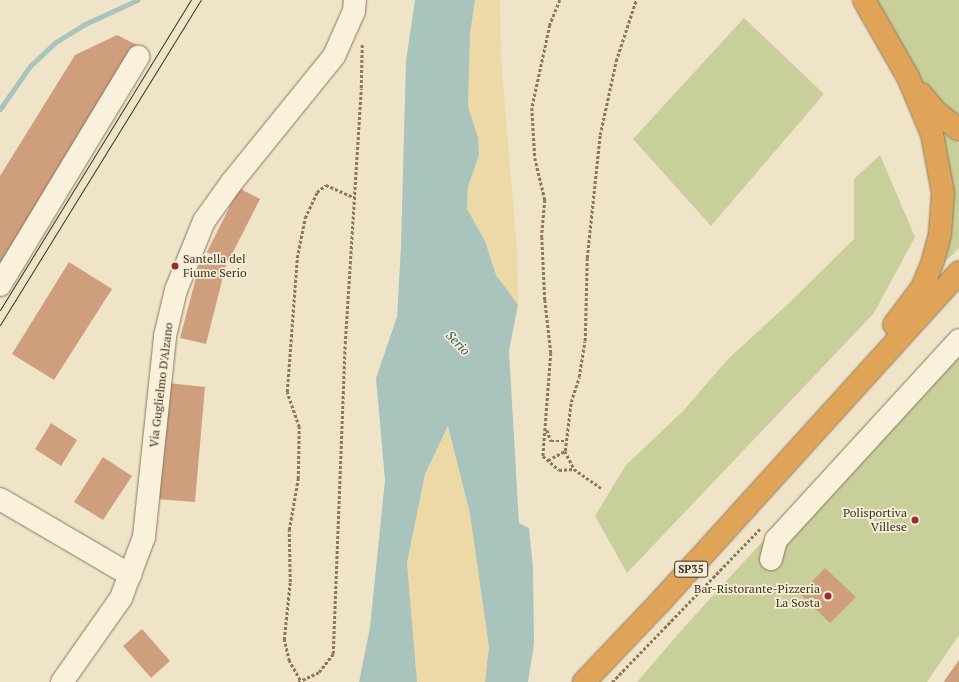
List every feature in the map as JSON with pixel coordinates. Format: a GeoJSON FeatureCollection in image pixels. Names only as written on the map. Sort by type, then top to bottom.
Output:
{"type":"FeatureCollection","features":[{"type":"Feature","properties":{"kind":"highway"},"geometry":{"type":"LineString","coordinates":[[849,394],[870,354],[922,288],[933,260],[940,234],[943,193],[932,134],[908,77],[864,0]]}},
{"type":"Feature","properties":{"kind":"highway"},"geometry":{"type":"LineString","coordinates":[[908,77],[936,112],[959,130]]}},
{"type":"Feature","properties":{"kind":"highway","name":"SP35"},"geometry":{"type":"LineString","coordinates":[[584,682],[667,594],[959,272]]}},
{"type":"Feature","properties":{"kind":"street","name":"Via Guglielmo D'Alzano"},"geometry":{"type":"LineString","coordinates":[[62,682],[121,598],[144,536],[165,336],[176,290],[204,221],[232,182],[334,56],[354,11],[355,0]]}},
{"type":"Feature","properties":{"kind":"street"},"geometry":{"type":"LineString","coordinates":[[0,285],[138,57]]}},
{"type":"Feature","properties":{"kind":"street"},"geometry":{"type":"LineString","coordinates":[[770,559],[776,540],[957,343]]}},
{"type":"Feature","properties":{"kind":"street"},"geometry":{"type":"LineString","coordinates":[[0,499],[130,575]]}},
{"type":"Feature","properties":{"kind":"path"},"geometry":{"type":"LineString","coordinates":[[560,0],[550,25],[532,108],[535,158],[545,200],[542,237],[545,300],[551,353],[543,456],[559,470],[574,469]]}},
{"type":"Feature","properties":{"kind":"path"},"geometry":{"type":"LineString","coordinates":[[601,488],[574,469],[565,451],[571,402],[579,377],[585,341],[587,258],[600,135],[616,61],[636,0]]}},
{"type":"Feature","properties":{"kind":"path"},"geometry":{"type":"LineString","coordinates":[[354,198],[326,185],[317,192],[305,218],[297,258],[287,392],[299,427],[298,479],[289,530],[290,582],[284,640],[289,661],[299,681],[319,672],[333,654],[345,344],[354,198],[363,38]]}},
{"type":"Feature","properties":{"kind":"path"},"geometry":{"type":"LineString","coordinates":[[546,428],[551,441],[566,441]]}},
{"type":"Feature","properties":{"kind":"path"},"geometry":{"type":"LineString","coordinates":[[548,460],[565,451]]}},
{"type":"Feature","properties":{"kind":"green space"},"geometry":{"type":"Polygon","coordinates":[[[876,0],[959,0],[959,121],[920,80],[876,0]]]}},
{"type":"Feature","properties":{"kind":"green space"},"geometry":{"type":"Polygon","coordinates":[[[744,18],[824,94],[711,226],[633,139],[744,18]]]}},
{"type":"Feature","properties":{"kind":"green space"},"geometry":{"type":"Polygon","coordinates":[[[939,131],[959,144],[959,248],[929,278],[939,131]]]}},
{"type":"Feature","properties":{"kind":"green space"},"geometry":{"type":"Polygon","coordinates":[[[880,155],[915,237],[874,313],[627,573],[595,516],[626,465],[684,410],[728,359],[788,304],[854,239],[854,179],[880,155]]]}},
{"type":"Feature","properties":{"kind":"green space","name":"Polisportiva Villese"},"geometry":{"type":"Polygon","coordinates":[[[942,345],[959,346],[959,635],[927,682],[637,682],[686,625],[942,345]]]}},
{"type":"Feature","properties":{"kind":"sand"},"geometry":{"type":"Polygon","coordinates":[[[475,0],[500,0],[501,57],[517,251],[518,305],[496,275],[485,241],[467,210],[468,187],[479,155],[478,137],[468,107],[470,34],[475,0]]]}},
{"type":"Feature","properties":{"kind":"sand"},"geometry":{"type":"Polygon","coordinates":[[[449,425],[470,514],[489,647],[485,682],[417,682],[407,564],[425,474],[449,425]]]}},
{"type":"Feature","properties":{"kind":"water","name":"Serio"},"geometry":{"type":"Polygon","coordinates":[[[415,0],[475,0],[470,34],[468,107],[478,137],[479,155],[468,187],[467,209],[485,241],[496,275],[518,305],[509,351],[519,523],[529,528],[533,568],[534,644],[528,682],[485,682],[489,647],[470,514],[448,426],[425,474],[407,563],[417,682],[359,682],[370,627],[385,480],[376,378],[397,317],[401,245],[406,61],[415,0]]]}},
{"type":"Feature","properties":{"kind":"building"},"geometry":{"type":"Polygon","coordinates":[[[117,35],[137,45],[0,267],[0,176],[75,55],[117,35]]]}},
{"type":"Feature","properties":{"kind":"building"},"geometry":{"type":"Polygon","coordinates":[[[239,188],[260,199],[228,262],[207,252],[239,188]]]}},
{"type":"Feature","properties":{"kind":"building"},"geometry":{"type":"Polygon","coordinates":[[[201,259],[226,265],[206,344],[180,338],[201,259]]]}},
{"type":"Feature","properties":{"kind":"building"},"geometry":{"type":"Polygon","coordinates":[[[69,262],[112,289],[54,380],[12,354],[69,262]]]}},
{"type":"Feature","properties":{"kind":"building"},"geometry":{"type":"Polygon","coordinates":[[[168,383],[205,387],[195,502],[157,499],[168,383]]]}},
{"type":"Feature","properties":{"kind":"building"},"geometry":{"type":"Polygon","coordinates":[[[51,423],[77,440],[61,466],[35,449],[51,423]]]}},
{"type":"Feature","properties":{"kind":"building"},"geometry":{"type":"Polygon","coordinates":[[[103,457],[132,476],[103,520],[74,502],[103,457]]]}},
{"type":"Feature","properties":{"kind":"building","name":"Bar-Ristorante-Pizzeria La Sosta"},"geometry":{"type":"Polygon","coordinates":[[[825,568],[856,597],[830,623],[800,594],[825,568]]]}},
{"type":"Feature","properties":{"kind":"building"},"geometry":{"type":"Polygon","coordinates":[[[142,629],[170,661],[151,678],[123,646],[142,629]]]}},
{"type":"Feature","properties":{"kind":"building"},"geometry":{"type":"Polygon","coordinates":[[[959,660],[959,682],[945,682],[944,681],[959,660]]]}},
{"type":"Feature","properties":{"kind":"waterway"},"geometry":{"type":"LineString","coordinates":[[0,109],[30,66],[56,42],[83,25],[137,0]]}},
{"type":"Feature","properties":{"kind":"tram line"},"geometry":{"type":"LineString","coordinates":[[0,310],[191,0]]}},
{"type":"Feature","properties":{"kind":"tram line"},"geometry":{"type":"LineString","coordinates":[[0,325],[201,0]]}},
{"type":"Feature","properties":{"kind":"place","name":"Santella del Fiume Serio"},"geometry":{"type":"Point","coordinates":[175,266]}},
{"type":"Feature","properties":{"kind":"place","name":"Polisportiva Villese"},"geometry":{"type":"Point","coordinates":[915,520]}},
{"type":"Feature","properties":{"kind":"place","name":"Bar-Ristorante-Pizzeria La Sosta"},"geometry":{"type":"Point","coordinates":[828,596]}}]}
